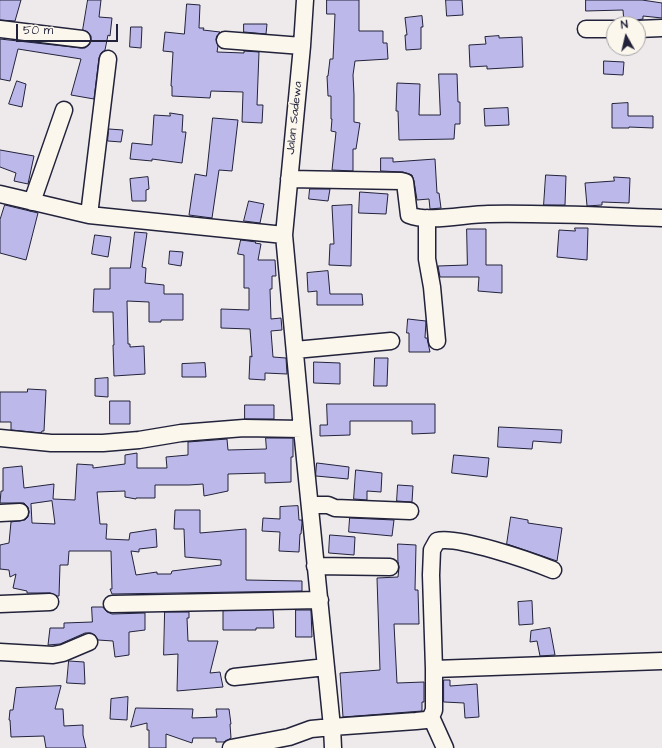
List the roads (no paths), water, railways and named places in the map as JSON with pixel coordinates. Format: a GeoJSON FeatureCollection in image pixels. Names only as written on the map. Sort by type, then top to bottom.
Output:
{"type":"FeatureCollection","features":[{"type":"Feature","properties":{"kind":"street","name":"Jalan Sadewa"},"geometry":{"type":"LineString","coordinates":[[305,0],[284,235],[302,429],[318,505],[322,566],[320,600],[333,748]]}},
{"type":"Feature","properties":{"kind":"street"},"geometry":{"type":"LineString","coordinates":[[646,28],[662,28]]}},
{"type":"Feature","properties":{"kind":"street"},"geometry":{"type":"LineString","coordinates":[[0,29],[82,39]]}},
{"type":"Feature","properties":{"kind":"street"},"geometry":{"type":"LineString","coordinates":[[586,29],[606,29]]}},
{"type":"Feature","properties":{"kind":"street"},"geometry":{"type":"LineString","coordinates":[[225,40],[302,46]]}},
{"type":"Feature","properties":{"kind":"street"},"geometry":{"type":"LineString","coordinates":[[89,215],[108,59]]}},
{"type":"Feature","properties":{"kind":"street"},"geometry":{"type":"LineString","coordinates":[[32,202],[64,110]]}},
{"type":"Feature","properties":{"kind":"street"},"geometry":{"type":"LineString","coordinates":[[289,179],[401,180],[405,182],[409,215],[427,218],[487,214],[600,215],[662,218]]}},
{"type":"Feature","properties":{"kind":"street"},"geometry":{"type":"LineString","coordinates":[[0,194],[89,215],[284,235]]}},
{"type":"Feature","properties":{"kind":"street"},"geometry":{"type":"LineString","coordinates":[[427,218],[427,259],[432,287],[437,341]]}},
{"type":"Feature","properties":{"kind":"street"},"geometry":{"type":"LineString","coordinates":[[295,350],[391,341]]}},
{"type":"Feature","properties":{"kind":"street"},"geometry":{"type":"LineString","coordinates":[[0,438],[50,443],[103,443],[139,440],[181,433],[244,428],[302,429]]}},
{"type":"Feature","properties":{"kind":"street"},"geometry":{"type":"LineString","coordinates":[[318,505],[334,508],[410,511]]}},
{"type":"Feature","properties":{"kind":"street"},"geometry":{"type":"LineString","coordinates":[[0,513],[20,512]]}},
{"type":"Feature","properties":{"kind":"street"},"geometry":{"type":"LineString","coordinates":[[231,748],[289,736],[311,729],[421,721],[426,720],[431,716],[434,710],[434,669],[431,575],[432,550],[437,541],[443,539],[469,544],[520,558],[553,570]]}},
{"type":"Feature","properties":{"kind":"street"},"geometry":{"type":"LineString","coordinates":[[322,566],[390,567]]}},
{"type":"Feature","properties":{"kind":"street"},"geometry":{"type":"LineString","coordinates":[[112,604],[320,600]]}},
{"type":"Feature","properties":{"kind":"street"},"geometry":{"type":"LineString","coordinates":[[0,604],[50,602]]}},
{"type":"Feature","properties":{"kind":"street"},"geometry":{"type":"LineString","coordinates":[[0,652],[53,655],[90,642]]}},
{"type":"Feature","properties":{"kind":"street"},"geometry":{"type":"LineString","coordinates":[[434,669],[662,661]]}},
{"type":"Feature","properties":{"kind":"street"},"geometry":{"type":"LineString","coordinates":[[234,677],[326,667]]}},
{"type":"Feature","properties":{"kind":"street"},"geometry":{"type":"LineString","coordinates":[[431,716],[445,748]]}}]}
